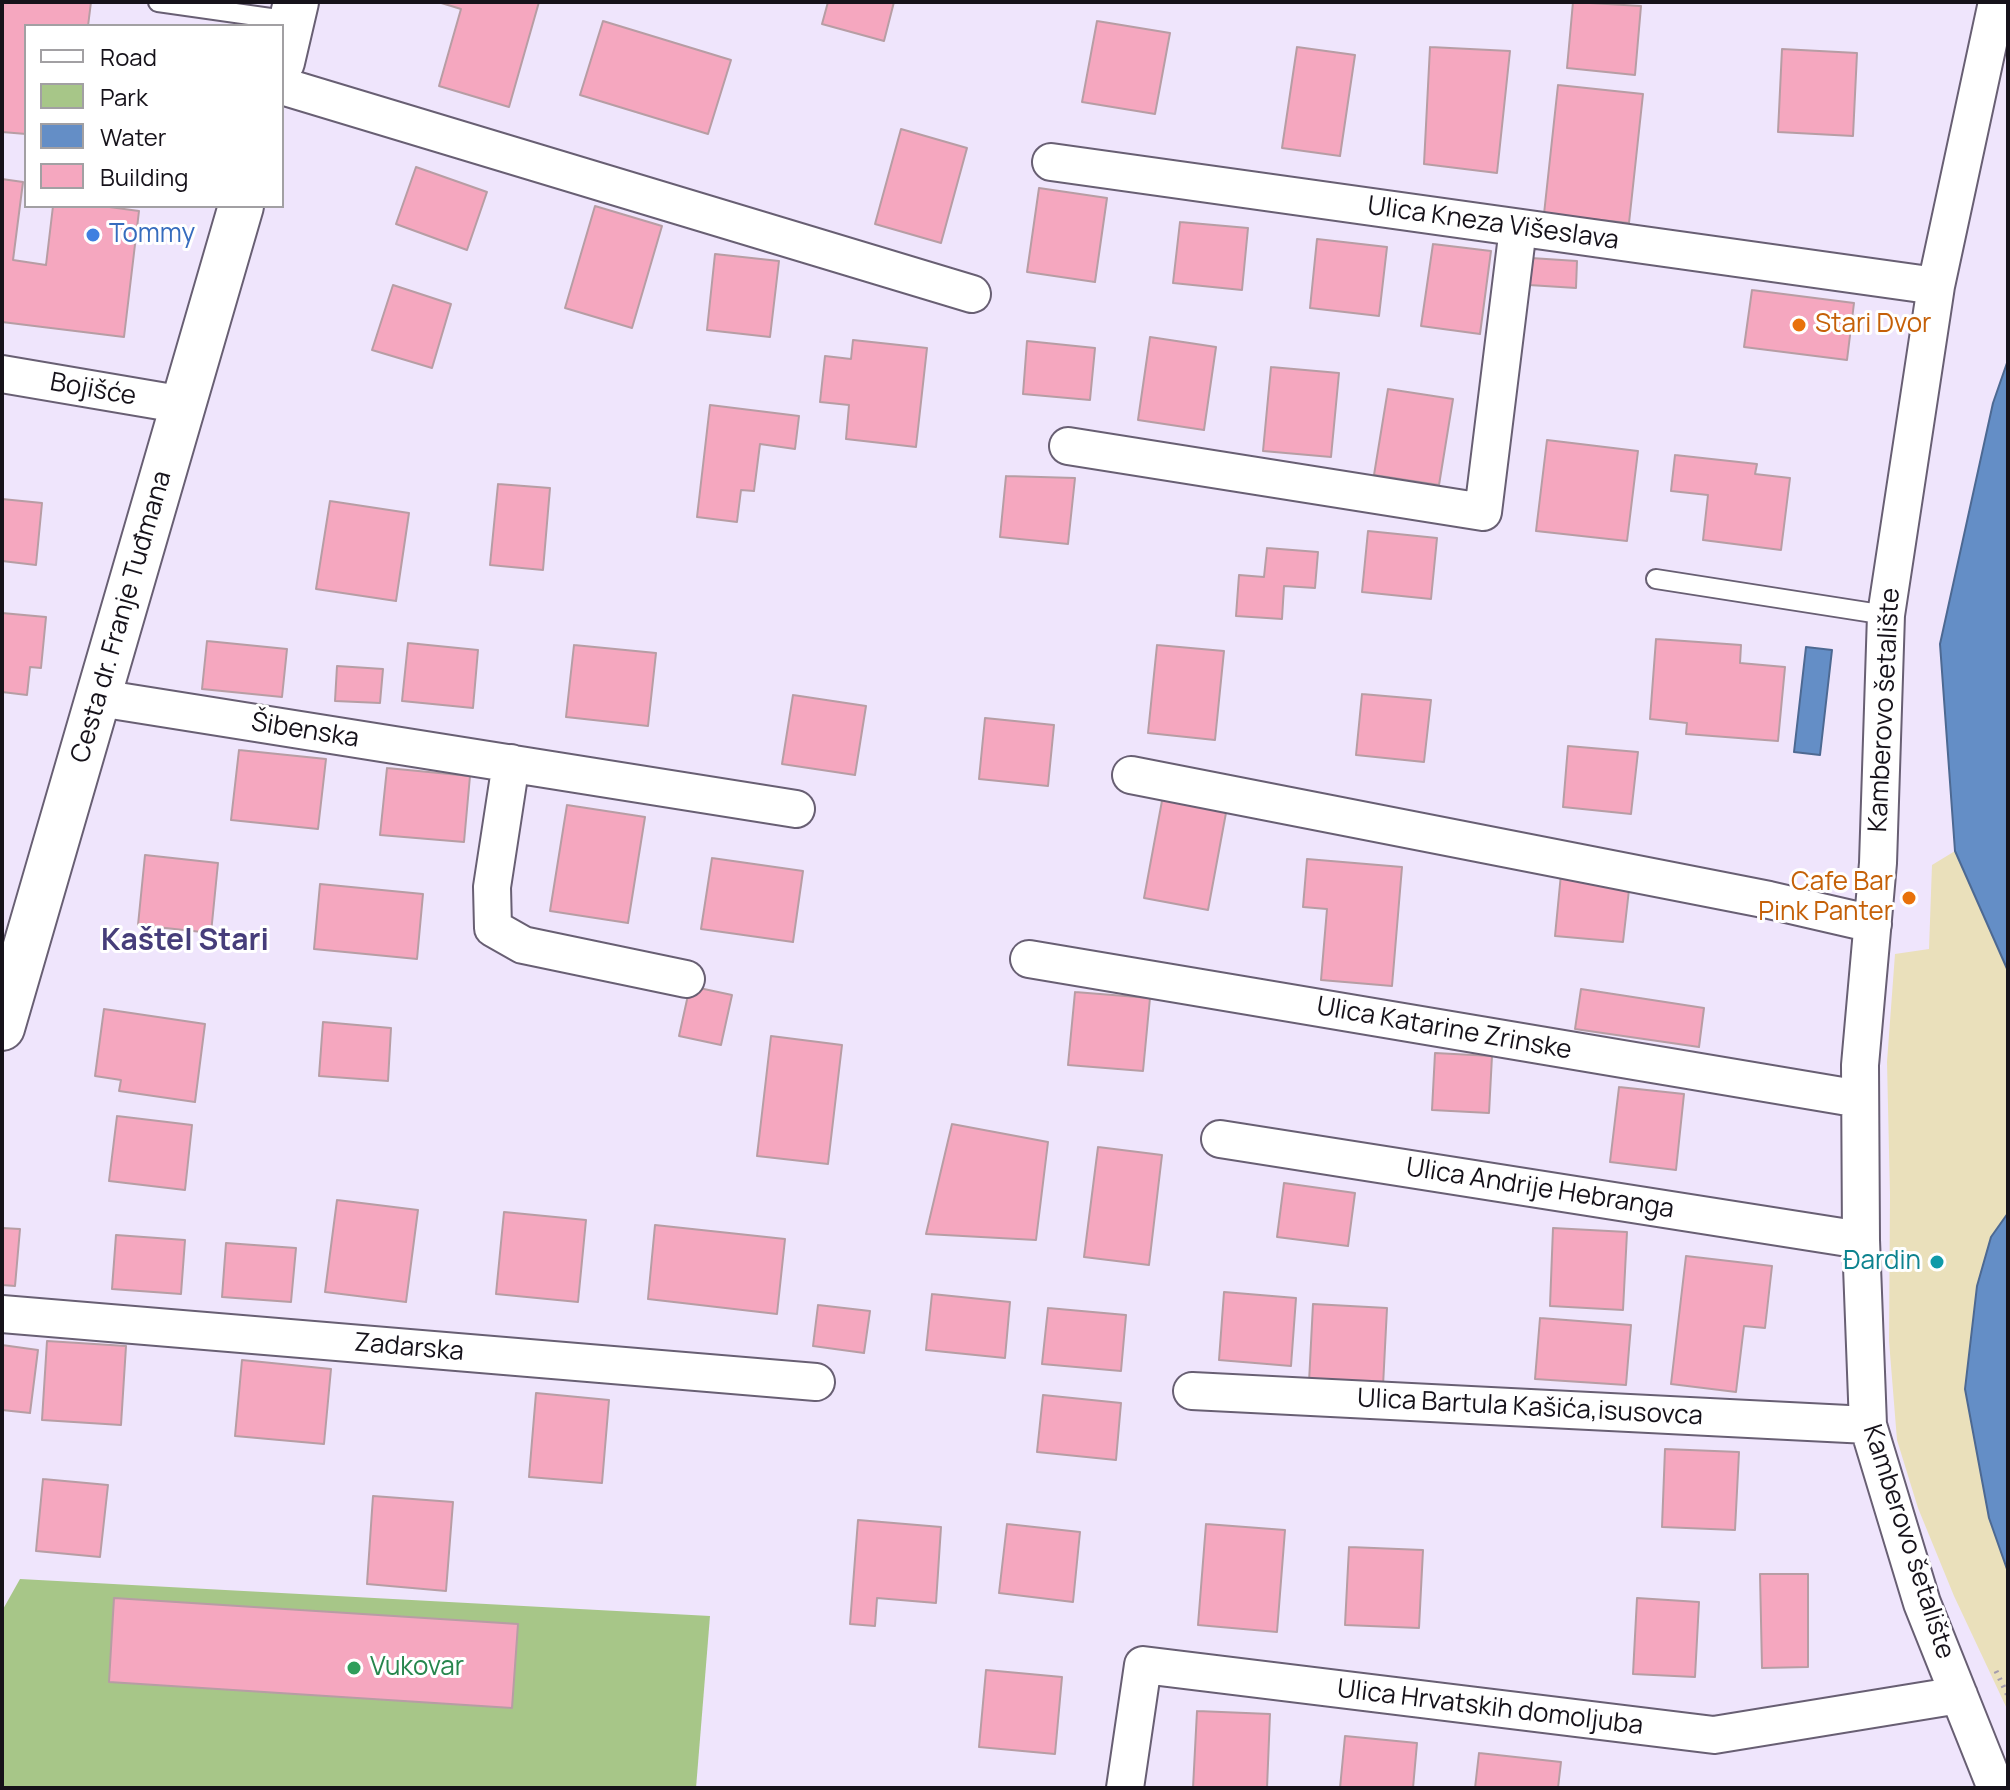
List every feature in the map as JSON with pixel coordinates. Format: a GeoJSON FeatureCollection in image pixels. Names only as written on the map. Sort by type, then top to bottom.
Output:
{"type":"FeatureCollection","features":[{"type":"Feature","properties":{"kind":"main road","name":"Cesta dr. Franje Tuđmana"},"geometry":{"type":"LineString","coordinates":[[2,1028],[240,208]]}},
{"type":"Feature","properties":{"kind":"street","name":"Kamberovo šetalište"},"geometry":{"type":"LineString","coordinates":[[1996,1788],[1922,1603],[1868,1425],[1861,1240],[1860,1065],[1878,863],[1886,615],[1936,286],[1997,2]]}},
{"type":"Feature","properties":{"kind":"street"},"geometry":{"type":"LineString","coordinates":[[284,87],[972,294]]}},
{"type":"Feature","properties":{"kind":"street","name":"Ulica Kneza Višeslava"},"geometry":{"type":"LineString","coordinates":[[1051,162],[1936,286]]}},
{"type":"Feature","properties":{"kind":"street"},"geometry":{"type":"LineString","coordinates":[[1068,446],[1483,512],[1518,228]]}},
{"type":"Feature","properties":{"kind":"street","name":"Bojišće"},"geometry":{"type":"LineString","coordinates":[[2,374],[184,405]]}},
{"type":"Feature","properties":{"kind":"street","name":"Šibenska"},"geometry":{"type":"LineString","coordinates":[[99,698],[796,809]]}},
{"type":"Feature","properties":{"kind":"street"},"geometry":{"type":"LineString","coordinates":[[511,763],[492,887],[493,928],[523,945],[686,979]]}},
{"type":"Feature","properties":{"kind":"street"},"geometry":{"type":"LineString","coordinates":[[1131,775],[1769,900],[1873,924]]}},
{"type":"Feature","properties":{"kind":"street","name":"Ulica Katarine Zrinske"},"geometry":{"type":"LineString","coordinates":[[1029,959],[1860,1099]]}},
{"type":"Feature","properties":{"kind":"street","name":"Ulica Andrije Hebranga"},"geometry":{"type":"LineString","coordinates":[[1220,1139],[1861,1240]]}},
{"type":"Feature","properties":{"kind":"street","name":"Zadarska"},"geometry":{"type":"LineString","coordinates":[[2,1314],[816,1382]]}},
{"type":"Feature","properties":{"kind":"street","name":"Ulica Bartula Kašića,isusovca"},"geometry":{"type":"LineString","coordinates":[[1192,1391],[1868,1425]]}},
{"type":"Feature","properties":{"kind":"street","name":"Ulica Hrvatskih domoljuba"},"geometry":{"type":"LineString","coordinates":[[1125,1788],[1143,1665],[1714,1735],[1959,1695]]}},
{"type":"Feature","properties":{"kind":"lane"},"geometry":{"type":"LineString","coordinates":[[158,2],[270,24]]}},
{"type":"Feature","properties":{"kind":"lane"},"geometry":{"type":"LineString","coordinates":[[1656,579],[1886,615]]}},
{"type":"Feature","properties":{"kind":"green space","name":"Vukovar"},"geometry":{"type":"Polygon","coordinates":[[[20,1579],[710,1616],[696,1788],[2,1788],[2,1611],[20,1579]]]}},
{"type":"Feature","properties":{"kind":"sand","name":"Đardin"},"geometry":{"type":"Polygon","coordinates":[[[1955,851],[2008,971],[2008,1213],[1991,1237],[1965,1389],[1989,1518],[2008,1572],[2008,1711],[1954,1596],[1918,1508],[1897,1440],[1889,1341],[1887,1062],[1895,954],[1929,949],[1932,865],[1955,851]]]}},
{"type":"Feature","properties":{"kind":"water"},"geometry":{"type":"Polygon","coordinates":[[[2008,360],[2008,971],[1955,851],[1940,644],[1993,403],[2008,360]]]}},
{"type":"Feature","properties":{"kind":"water"},"geometry":{"type":"Polygon","coordinates":[[[1806,647],[1832,650],[1820,755],[1794,752],[1806,647]]]}},
{"type":"Feature","properties":{"kind":"water"},"geometry":{"type":"Polygon","coordinates":[[[2008,1213],[2008,1572],[1989,1518],[1965,1389],[1977,1286],[1991,1237],[2008,1213]]]}},
{"type":"Feature","properties":{"kind":"building"},"geometry":{"type":"Polygon","coordinates":[[[2,2],[91,2],[88,24],[24,24],[24,134],[2,132],[2,2]]]}},
{"type":"Feature","properties":{"kind":"building"},"geometry":{"type":"Polygon","coordinates":[[[438,2],[539,2],[509,107],[439,86],[461,9],[438,2]]]}},
{"type":"Feature","properties":{"kind":"building"},"geometry":{"type":"Polygon","coordinates":[[[828,2],[894,2],[884,41],[822,24],[828,2]]]}},
{"type":"Feature","properties":{"kind":"building"},"geometry":{"type":"Polygon","coordinates":[[[1573,2],[1641,6],[1635,75],[1567,68],[1573,2]]]}},
{"type":"Feature","properties":{"kind":"building"},"geometry":{"type":"Polygon","coordinates":[[[603,21],[731,60],[708,134],[580,95],[603,21]]]}},
{"type":"Feature","properties":{"kind":"building"},"geometry":{"type":"Polygon","coordinates":[[[1097,21],[1170,33],[1155,114],[1082,102],[1097,21]]]}},
{"type":"Feature","properties":{"kind":"building"},"geometry":{"type":"Polygon","coordinates":[[[1297,47],[1355,55],[1340,156],[1282,148],[1297,47]]]}},
{"type":"Feature","properties":{"kind":"building"},"geometry":{"type":"Polygon","coordinates":[[[1430,47],[1510,51],[1497,173],[1424,164],[1430,47]]]}},
{"type":"Feature","properties":{"kind":"building"},"geometry":{"type":"Polygon","coordinates":[[[1782,49],[1857,53],[1853,136],[1778,132],[1782,49]]]}},
{"type":"Feature","properties":{"kind":"building"},"geometry":{"type":"Polygon","coordinates":[[[1558,85],[1643,94],[1629,223],[1544,214],[1558,85]]]}},
{"type":"Feature","properties":{"kind":"building"},"geometry":{"type":"Polygon","coordinates":[[[901,129],[967,148],[941,243],[875,224],[901,129]]]}},
{"type":"Feature","properties":{"kind":"building"},"geometry":{"type":"Polygon","coordinates":[[[416,167],[487,192],[467,250],[396,224],[416,167]]]}},
{"type":"Feature","properties":{"kind":"building","name":"Tommy"},"geometry":{"type":"Polygon","coordinates":[[[2,179],[23,182],[13,260],[46,265],[53,208],[139,211],[124,337],[2,322],[2,179]]]}},
{"type":"Feature","properties":{"kind":"building"},"geometry":{"type":"Polygon","coordinates":[[[1039,188],[1107,198],[1095,282],[1027,272],[1039,188]]]}},
{"type":"Feature","properties":{"kind":"building"},"geometry":{"type":"Polygon","coordinates":[[[595,206],[662,226],[632,328],[565,308],[595,206]]]}},
{"type":"Feature","properties":{"kind":"building"},"geometry":{"type":"Polygon","coordinates":[[[1180,222],[1248,228],[1242,290],[1173,283],[1180,222]]]}},
{"type":"Feature","properties":{"kind":"building"},"geometry":{"type":"Polygon","coordinates":[[[1317,239],[1387,247],[1379,316],[1310,308],[1317,239]]]}},
{"type":"Feature","properties":{"kind":"building"},"geometry":{"type":"Polygon","coordinates":[[[1433,244],[1491,251],[1480,334],[1421,326],[1433,244]]]}},
{"type":"Feature","properties":{"kind":"building"},"geometry":{"type":"Polygon","coordinates":[[[715,254],[779,261],[770,337],[707,330],[715,254]]]}},
{"type":"Feature","properties":{"kind":"building"},"geometry":{"type":"Polygon","coordinates":[[[1531,258],[1577,261],[1576,288],[1529,285],[1531,258]]]}},
{"type":"Feature","properties":{"kind":"building"},"geometry":{"type":"Polygon","coordinates":[[[393,285],[451,304],[432,368],[372,350],[393,285]]]}},
{"type":"Feature","properties":{"kind":"building","name":"Stari Dvor"},"geometry":{"type":"Polygon","coordinates":[[[1752,290],[1854,303],[1847,360],[1744,347],[1752,290]]]}},
{"type":"Feature","properties":{"kind":"building"},"geometry":{"type":"Polygon","coordinates":[[[1150,337],[1216,347],[1204,430],[1138,420],[1150,337]]]}},
{"type":"Feature","properties":{"kind":"building"},"geometry":{"type":"Polygon","coordinates":[[[853,340],[927,348],[916,447],[846,439],[849,405],[820,402],[825,356],[851,359],[853,340]]]}},
{"type":"Feature","properties":{"kind":"building"},"geometry":{"type":"Polygon","coordinates":[[[1027,341],[1095,348],[1090,400],[1023,394],[1027,341]]]}},
{"type":"Feature","properties":{"kind":"building"},"geometry":{"type":"Polygon","coordinates":[[[1271,367],[1339,373],[1331,457],[1263,451],[1271,367]]]}},
{"type":"Feature","properties":{"kind":"building"},"geometry":{"type":"Polygon","coordinates":[[[1388,389],[1453,399],[1439,485],[1374,475],[1388,389]]]}},
{"type":"Feature","properties":{"kind":"building"},"geometry":{"type":"Polygon","coordinates":[[[710,405],[799,416],[795,449],[760,444],[754,491],[741,490],[737,522],[697,517],[710,405]]]}},
{"type":"Feature","properties":{"kind":"building"},"geometry":{"type":"Polygon","coordinates":[[[1547,440],[1638,451],[1627,541],[1536,531],[1547,440]]]}},
{"type":"Feature","properties":{"kind":"building"},"geometry":{"type":"Polygon","coordinates":[[[1675,455],[1757,464],[1755,474],[1790,478],[1781,550],[1703,540],[1708,495],[1671,491],[1675,455]]]}},
{"type":"Feature","properties":{"kind":"building"},"geometry":{"type":"Polygon","coordinates":[[[1006,476],[1075,478],[1068,544],[1000,537],[1006,476]]]}},
{"type":"Feature","properties":{"kind":"building"},"geometry":{"type":"Polygon","coordinates":[[[498,484],[550,488],[543,570],[490,565],[498,484]]]}},
{"type":"Feature","properties":{"kind":"building"},"geometry":{"type":"Polygon","coordinates":[[[2,499],[42,503],[36,565],[2,561],[2,499]]]}},
{"type":"Feature","properties":{"kind":"building"},"geometry":{"type":"Polygon","coordinates":[[[330,501],[409,513],[396,601],[316,589],[330,501]]]}},
{"type":"Feature","properties":{"kind":"building"},"geometry":{"type":"Polygon","coordinates":[[[1368,531],[1437,538],[1431,599],[1362,592],[1368,531]]]}},
{"type":"Feature","properties":{"kind":"building"},"geometry":{"type":"Polygon","coordinates":[[[1267,548],[1318,552],[1315,588],[1284,586],[1282,619],[1236,616],[1239,575],[1264,577],[1267,548]]]}},
{"type":"Feature","properties":{"kind":"building"},"geometry":{"type":"Polygon","coordinates":[[[2,613],[46,617],[41,668],[30,667],[27,695],[2,692],[2,613]]]}},
{"type":"Feature","properties":{"kind":"building"},"geometry":{"type":"Polygon","coordinates":[[[1656,639],[1741,645],[1740,663],[1785,667],[1778,741],[1686,734],[1687,723],[1650,719],[1656,639]]]}},
{"type":"Feature","properties":{"kind":"building"},"geometry":{"type":"Polygon","coordinates":[[[207,641],[287,649],[282,697],[202,689],[207,641]]]}},
{"type":"Feature","properties":{"kind":"building"},"geometry":{"type":"Polygon","coordinates":[[[408,643],[478,650],[473,708],[402,701],[408,643]]]}},
{"type":"Feature","properties":{"kind":"building"},"geometry":{"type":"Polygon","coordinates":[[[574,645],[656,653],[648,726],[566,717],[574,645]]]}},
{"type":"Feature","properties":{"kind":"building"},"geometry":{"type":"Polygon","coordinates":[[[1157,645],[1224,651],[1215,740],[1148,733],[1157,645]]]}},
{"type":"Feature","properties":{"kind":"building"},"geometry":{"type":"Polygon","coordinates":[[[337,666],[383,669],[380,703],[335,701],[337,666]]]}},
{"type":"Feature","properties":{"kind":"building"},"geometry":{"type":"Polygon","coordinates":[[[1362,694],[1431,700],[1424,762],[1356,755],[1362,694]]]}},
{"type":"Feature","properties":{"kind":"building"},"geometry":{"type":"Polygon","coordinates":[[[793,695],[866,706],[855,775],[782,764],[793,695]]]}},
{"type":"Feature","properties":{"kind":"building"},"geometry":{"type":"Polygon","coordinates":[[[985,718],[1054,725],[1048,786],[979,779],[985,718]]]}},
{"type":"Feature","properties":{"kind":"building"},"geometry":{"type":"Polygon","coordinates":[[[1568,746],[1638,752],[1631,814],[1563,807],[1568,746]]]}},
{"type":"Feature","properties":{"kind":"building"},"geometry":{"type":"Polygon","coordinates":[[[239,750],[326,759],[318,829],[231,820],[239,750]]]}},
{"type":"Feature","properties":{"kind":"building"},"geometry":{"type":"Polygon","coordinates":[[[387,768],[470,776],[464,842],[380,835],[387,768]]]}},
{"type":"Feature","properties":{"kind":"building"},"geometry":{"type":"Polygon","coordinates":[[[1164,790],[1228,802],[1208,910],[1144,898],[1164,790]]]}},
{"type":"Feature","properties":{"kind":"building"},"geometry":{"type":"Polygon","coordinates":[[[567,805],[645,817],[628,923],[550,911],[567,805]]]}},
{"type":"Feature","properties":{"kind":"building"},"geometry":{"type":"Polygon","coordinates":[[[145,855],[218,863],[211,933],[138,925],[145,855]]]}},
{"type":"Feature","properties":{"kind":"building"},"geometry":{"type":"Polygon","coordinates":[[[712,858],[803,871],[793,942],[701,929],[712,858]]]}},
{"type":"Feature","properties":{"kind":"building"},"geometry":{"type":"Polygon","coordinates":[[[1307,859],[1402,867],[1392,986],[1321,980],[1327,909],[1303,907],[1307,859]]]}},
{"type":"Feature","properties":{"kind":"building"},"geometry":{"type":"Polygon","coordinates":[[[1561,874],[1630,881],[1623,942],[1555,936],[1561,874]]]}},
{"type":"Feature","properties":{"kind":"building"},"geometry":{"type":"Polygon","coordinates":[[[320,884],[423,894],[417,959],[314,949],[320,884]]]}},
{"type":"Feature","properties":{"kind":"building"},"geometry":{"type":"Polygon","coordinates":[[[690,986],[732,995],[721,1045],[679,1036],[690,986]]]}},
{"type":"Feature","properties":{"kind":"building"},"geometry":{"type":"Polygon","coordinates":[[[1581,989],[1704,1008],[1699,1047],[1575,1029],[1581,989]]]}},
{"type":"Feature","properties":{"kind":"building"},"geometry":{"type":"Polygon","coordinates":[[[1075,992],[1150,998],[1143,1071],[1068,1065],[1075,992]]]}},
{"type":"Feature","properties":{"kind":"building"},"geometry":{"type":"Polygon","coordinates":[[[104,1009],[205,1024],[195,1102],[119,1091],[121,1080],[95,1076],[104,1009]]]}},
{"type":"Feature","properties":{"kind":"building"},"geometry":{"type":"Polygon","coordinates":[[[323,1022],[391,1028],[388,1081],[319,1076],[323,1022]]]}},
{"type":"Feature","properties":{"kind":"building"},"geometry":{"type":"Polygon","coordinates":[[[771,1036],[842,1045],[828,1164],[757,1156],[771,1036]]]}},
{"type":"Feature","properties":{"kind":"building"},"geometry":{"type":"Polygon","coordinates":[[[1435,1053],[1492,1056],[1489,1113],[1432,1110],[1435,1053]]]}},
{"type":"Feature","properties":{"kind":"building"},"geometry":{"type":"Polygon","coordinates":[[[1619,1087],[1684,1094],[1676,1170],[1610,1162],[1619,1087]]]}},
{"type":"Feature","properties":{"kind":"building"},"geometry":{"type":"Polygon","coordinates":[[[117,1116],[192,1125],[185,1190],[109,1181],[117,1116]]]}},
{"type":"Feature","properties":{"kind":"building"},"geometry":{"type":"Polygon","coordinates":[[[952,1124],[1048,1142],[1036,1240],[926,1234],[952,1124]]]}},
{"type":"Feature","properties":{"kind":"building"},"geometry":{"type":"Polygon","coordinates":[[[1098,1147],[1162,1155],[1149,1265],[1084,1257],[1098,1147]]]}},
{"type":"Feature","properties":{"kind":"building"},"geometry":{"type":"Polygon","coordinates":[[[1284,1183],[1355,1193],[1348,1246],[1277,1237],[1284,1183]]]}},
{"type":"Feature","properties":{"kind":"building"},"geometry":{"type":"Polygon","coordinates":[[[337,1200],[418,1210],[406,1302],[325,1292],[337,1200]]]}},
{"type":"Feature","properties":{"kind":"building"},"geometry":{"type":"Polygon","coordinates":[[[504,1212],[586,1220],[578,1302],[496,1294],[504,1212]]]}},
{"type":"Feature","properties":{"kind":"building"},"geometry":{"type":"Polygon","coordinates":[[[655,1225],[785,1239],[777,1314],[648,1299],[655,1225]]]}},
{"type":"Feature","properties":{"kind":"building"},"geometry":{"type":"Polygon","coordinates":[[[2,1228],[20,1229],[15,1286],[2,1285],[2,1228]]]}},
{"type":"Feature","properties":{"kind":"building"},"geometry":{"type":"Polygon","coordinates":[[[1553,1228],[1627,1232],[1623,1310],[1550,1306],[1553,1228]]]}},
{"type":"Feature","properties":{"kind":"building"},"geometry":{"type":"Polygon","coordinates":[[[116,1235],[185,1240],[181,1294],[112,1289],[116,1235]]]}},
{"type":"Feature","properties":{"kind":"building"},"geometry":{"type":"Polygon","coordinates":[[[226,1243],[296,1248],[291,1302],[222,1297],[226,1243]]]}},
{"type":"Feature","properties":{"kind":"building"},"geometry":{"type":"Polygon","coordinates":[[[1686,1256],[1772,1266],[1765,1328],[1744,1326],[1736,1392],[1671,1384],[1686,1256]]]}},
{"type":"Feature","properties":{"kind":"building"},"geometry":{"type":"Polygon","coordinates":[[[1224,1292],[1296,1298],[1291,1366],[1219,1360],[1224,1292]]]}},
{"type":"Feature","properties":{"kind":"building"},"geometry":{"type":"Polygon","coordinates":[[[932,1294],[1010,1302],[1005,1358],[926,1350],[932,1294]]]}},
{"type":"Feature","properties":{"kind":"building"},"geometry":{"type":"Polygon","coordinates":[[[1313,1304],[1387,1308],[1383,1386],[1309,1382],[1313,1304]]]}},
{"type":"Feature","properties":{"kind":"building"},"geometry":{"type":"Polygon","coordinates":[[[818,1305],[870,1311],[864,1353],[813,1346],[818,1305]]]}},
{"type":"Feature","properties":{"kind":"building"},"geometry":{"type":"Polygon","coordinates":[[[1048,1308],[1126,1315],[1121,1371],[1042,1364],[1048,1308]]]}},
{"type":"Feature","properties":{"kind":"building"},"geometry":{"type":"Polygon","coordinates":[[[1540,1318],[1631,1325],[1626,1385],[1535,1379],[1540,1318]]]}},
{"type":"Feature","properties":{"kind":"building"},"geometry":{"type":"Polygon","coordinates":[[[47,1341],[126,1346],[121,1425],[42,1420],[47,1341]]]}},
{"type":"Feature","properties":{"kind":"building"},"geometry":{"type":"Polygon","coordinates":[[[2,1345],[38,1350],[30,1413],[2,1410],[2,1345]]]}},
{"type":"Feature","properties":{"kind":"building"},"geometry":{"type":"Polygon","coordinates":[[[242,1360],[331,1369],[324,1444],[235,1436],[242,1360]]]}},
{"type":"Feature","properties":{"kind":"building"},"geometry":{"type":"Polygon","coordinates":[[[536,1393],[609,1400],[602,1483],[529,1477],[536,1393]]]}},
{"type":"Feature","properties":{"kind":"building"},"geometry":{"type":"Polygon","coordinates":[[[1043,1395],[1121,1403],[1116,1460],[1037,1452],[1043,1395]]]}},
{"type":"Feature","properties":{"kind":"building"},"geometry":{"type":"Polygon","coordinates":[[[1665,1449],[1739,1452],[1735,1530],[1662,1527],[1665,1449]]]}},
{"type":"Feature","properties":{"kind":"building"},"geometry":{"type":"Polygon","coordinates":[[[43,1479],[108,1485],[100,1557],[36,1551],[43,1479]]]}},
{"type":"Feature","properties":{"kind":"building"},"geometry":{"type":"Polygon","coordinates":[[[373,1496],[453,1502],[446,1591],[367,1584],[373,1496]]]}},
{"type":"Feature","properties":{"kind":"building"},"geometry":{"type":"Polygon","coordinates":[[[858,1520],[941,1527],[936,1603],[877,1598],[875,1626],[850,1624],[858,1520]]]}},
{"type":"Feature","properties":{"kind":"building"},"geometry":{"type":"Polygon","coordinates":[[[1007,1524],[1080,1532],[1073,1602],[999,1593],[1007,1524]]]}},
{"type":"Feature","properties":{"kind":"building"},"geometry":{"type":"Polygon","coordinates":[[[1206,1524],[1285,1530],[1277,1632],[1198,1625],[1206,1524]]]}},
{"type":"Feature","properties":{"kind":"building"},"geometry":{"type":"Polygon","coordinates":[[[1349,1547],[1423,1550],[1419,1628],[1345,1625],[1349,1547]]]}},
{"type":"Feature","properties":{"kind":"building"},"geometry":{"type":"Polygon","coordinates":[[[1760,1574],[1808,1574],[1808,1667],[1762,1668],[1760,1574]]]}},
{"type":"Feature","properties":{"kind":"building"},"geometry":{"type":"Polygon","coordinates":[[[114,1598],[518,1624],[512,1708],[109,1682],[114,1598]]]}},
{"type":"Feature","properties":{"kind":"building"},"geometry":{"type":"Polygon","coordinates":[[[1637,1598],[1699,1602],[1695,1677],[1633,1674],[1637,1598]]]}},
{"type":"Feature","properties":{"kind":"building"},"geometry":{"type":"Polygon","coordinates":[[[986,1670],[1062,1677],[1055,1754],[979,1747],[986,1670]]]}},
{"type":"Feature","properties":{"kind":"building"},"geometry":{"type":"Polygon","coordinates":[[[1197,1711],[1270,1714],[1267,1788],[1193,1788],[1197,1711]]]}},
{"type":"Feature","properties":{"kind":"building"},"geometry":{"type":"Polygon","coordinates":[[[1345,1736],[1417,1743],[1413,1788],[1340,1788],[1345,1736]]]}},
{"type":"Feature","properties":{"kind":"building"},"geometry":{"type":"Polygon","coordinates":[[[1479,1753],[1561,1762],[1558,1788],[1475,1788],[1479,1753]]]}},
{"type":"Feature","properties":{"kind":"place","name":"Tommy"},"geometry":{"type":"Point","coordinates":[93,235]}},
{"type":"Feature","properties":{"kind":"place","name":"Stari Dvor"},"geometry":{"type":"Point","coordinates":[1799,325]}},
{"type":"Feature","properties":{"kind":"place","name":"Cafe Bar Pink Panter"},"geometry":{"type":"Point","coordinates":[1909,898]}},
{"type":"Feature","properties":{"kind":"place","name":"Đardin"},"geometry":{"type":"Point","coordinates":[1937,1262]}},
{"type":"Feature","properties":{"kind":"place","name":"Vukovar"},"geometry":{"type":"Point","coordinates":[354,1668]}},
{"type":"Feature","properties":{"kind":"district","name":"Kaštel Stari"},"geometry":{"type":"Point","coordinates":[185,942]}}]}
